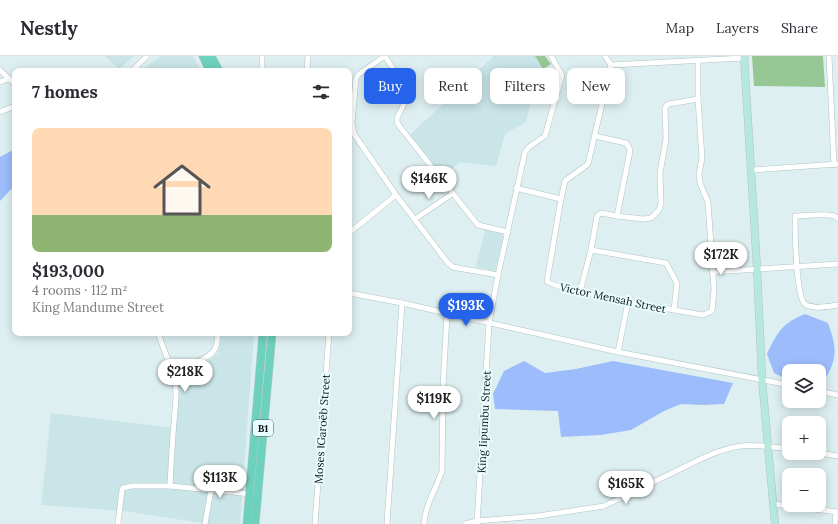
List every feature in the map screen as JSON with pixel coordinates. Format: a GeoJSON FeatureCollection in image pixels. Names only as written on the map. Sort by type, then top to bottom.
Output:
{"type":"FeatureCollection","features":[{"type":"Feature","properties":{"kind":"main road"},"geometry":{"type":"LineString","coordinates":[[203,56],[209,68]]}},
{"type":"Feature","properties":{"kind":"main road"},"geometry":{"type":"LineString","coordinates":[[211,56],[217,68]]}},
{"type":"Feature","properties":{"kind":"main road","name":"B1"},"geometry":{"type":"LineString","coordinates":[[255,524],[253,495],[263,336]]}},
{"type":"Feature","properties":{"kind":"main road","name":"B1"},"geometry":{"type":"LineString","coordinates":[[248,524],[253,495],[272,336]]}},
{"type":"Feature","properties":{"kind":"street"},"geometry":{"type":"LineString","coordinates":[[135,68],[148,56]]}},
{"type":"Feature","properties":{"kind":"street"},"geometry":{"type":"LineString","coordinates":[[262,56],[262,68]]}},
{"type":"Feature","properties":{"kind":"street"},"geometry":{"type":"LineString","coordinates":[[307,68],[308,56]]}},
{"type":"Feature","properties":{"kind":"street"},"geometry":{"type":"LineString","coordinates":[[498,275],[453,267],[396,195],[354,134],[352,123],[356,78],[359,74],[385,56],[409,94],[397,118],[397,122],[452,194],[478,225],[508,232]]}},
{"type":"Feature","properties":{"kind":"street","name":"King Iipumbu Street"},"geometry":{"type":"LineString","coordinates":[[477,522],[489,323],[516,188],[525,152],[530,146],[545,136],[560,84],[562,75],[551,56]]}},
{"type":"Feature","properties":{"kind":"street"},"geometry":{"type":"LineString","coordinates":[[605,56],[611,65],[698,61],[744,57],[752,170],[762,379],[775,524]]}},
{"type":"Feature","properties":{"kind":"street"},"geometry":{"type":"LineString","coordinates":[[752,170],[836,165],[829,56]]}},
{"type":"Feature","properties":{"kind":"street"},"geometry":{"type":"LineString","coordinates":[[698,61],[698,99],[702,158],[699,174],[700,183],[708,202],[712,272],[838,264]]}},
{"type":"Feature","properties":{"kind":"street","name":"Victor Mensah Street"},"geometry":{"type":"LineString","coordinates":[[611,65],[588,164],[565,181],[547,281],[551,285],[580,292],[703,315],[712,311],[714,295],[712,272]]}},
{"type":"Feature","properties":{"kind":"street"},"geometry":{"type":"LineString","coordinates":[[0,70],[12,82]]}},
{"type":"Feature","properties":{"kind":"street"},"geometry":{"type":"LineString","coordinates":[[0,82],[8,79]]}},
{"type":"Feature","properties":{"kind":"street"},"geometry":{"type":"LineString","coordinates":[[580,292],[591,250],[597,216],[602,213],[643,219],[651,218],[660,210],[660,173],[666,139],[665,108],[669,104],[698,99]]}},
{"type":"Feature","properties":{"kind":"street"},"geometry":{"type":"LineString","coordinates":[[0,112],[12,107]]}},
{"type":"Feature","properties":{"kind":"street"},"geometry":{"type":"LineString","coordinates":[[595,136],[626,144],[630,147],[617,216]]}},
{"type":"Feature","properties":{"kind":"street"},"geometry":{"type":"LineString","coordinates":[[516,188],[561,199]]}},
{"type":"Feature","properties":{"kind":"street"},"geometry":{"type":"LineString","coordinates":[[415,219],[452,194]]}},
{"type":"Feature","properties":{"kind":"street"},"geometry":{"type":"LineString","coordinates":[[352,231],[396,195]]}},
{"type":"Feature","properties":{"kind":"street"},"geometry":{"type":"LineString","coordinates":[[838,218],[828,215],[795,216],[798,286],[802,302],[806,305],[813,306],[838,305]]}},
{"type":"Feature","properties":{"kind":"street"},"geometry":{"type":"LineString","coordinates":[[591,250],[666,263],[677,283],[674,310]]}},
{"type":"Feature","properties":{"kind":"street"},"geometry":{"type":"LineString","coordinates":[[352,294],[402,303],[618,352],[782,383]]}},
{"type":"Feature","properties":{"kind":"street"},"geometry":{"type":"LineString","coordinates":[[618,352],[628,302]]}},
{"type":"Feature","properties":{"kind":"street"},"geometry":{"type":"LineString","coordinates":[[387,524],[402,303]]}},
{"type":"Feature","properties":{"kind":"street"},"geometry":{"type":"LineString","coordinates":[[424,524],[424,518],[430,497],[442,471],[443,387],[447,314]]}},
{"type":"Feature","properties":{"kind":"street"},"geometry":{"type":"LineString","coordinates":[[159,336],[175,380],[177,402],[174,416],[170,486]]}},
{"type":"Feature","properties":{"kind":"street"},"geometry":{"type":"LineString","coordinates":[[172,371],[209,355],[215,350],[218,336]]}},
{"type":"Feature","properties":{"kind":"street","name":"Moses ǁGaroëb Street"},"geometry":{"type":"LineString","coordinates":[[315,524],[329,336]]}},
{"type":"Feature","properties":{"kind":"street"},"geometry":{"type":"LineString","coordinates":[[826,392],[838,395]]}},
{"type":"Feature","properties":{"kind":"street"},"geometry":{"type":"LineString","coordinates":[[465,524],[538,516],[604,506],[722,449],[738,445],[756,444],[782,448]]}},
{"type":"Feature","properties":{"kind":"street"},"geometry":{"type":"LineString","coordinates":[[826,454],[838,456]]}},
{"type":"Feature","properties":{"kind":"street"},"geometry":{"type":"LineString","coordinates":[[118,524],[122,490],[123,488],[132,486],[170,486],[253,495]]}},
{"type":"Feature","properties":{"kind":"street"},"geometry":{"type":"LineString","coordinates":[[205,524],[211,490]]}},
{"type":"Feature","properties":{"kind":"street"},"geometry":{"type":"LineString","coordinates":[[774,504],[837,512],[835,524]]}},
{"type":"Feature","properties":{"kind":"shaded area"},"geometry":{"type":"Polygon","coordinates":[[[105,56],[134,56],[120,68],[118,68],[105,56]]]}},
{"type":"Feature","properties":{"kind":"shaded area"},"geometry":{"type":"Polygon","coordinates":[[[161,56],[193,56],[199,68],[144,68],[161,56]]]}},
{"type":"Feature","properties":{"kind":"shaded area"},"geometry":{"type":"Polygon","coordinates":[[[494,56],[535,56],[542,68],[490,68],[490,104],[530,104],[526,122],[505,134],[496,166],[461,162],[439,178],[408,137],[443,104],[482,104],[481,68],[494,56]]]}},
{"type":"Feature","properties":{"kind":"shaded area"},"geometry":{"type":"Polygon","coordinates":[[[485,230],[500,233],[503,237],[495,271],[476,267],[485,230]]]}},
{"type":"Feature","properties":{"kind":"shaded area"},"geometry":{"type":"Polygon","coordinates":[[[221,336],[254,336],[240,524],[208,524],[124,511],[41,505],[51,413],[175,428],[178,398],[175,372],[207,362],[218,353],[221,336]]]}},
{"type":"Feature","properties":{"kind":"green space"},"geometry":{"type":"Polygon","coordinates":[[[535,56],[545,56],[551,64],[542,68],[535,56]]]}},
{"type":"Feature","properties":{"kind":"green space"},"geometry":{"type":"Polygon","coordinates":[[[752,56],[823,56],[825,87],[754,86],[752,56]]]}},
{"type":"Feature","properties":{"kind":"water"},"geometry":{"type":"Polygon","coordinates":[[[12,151],[12,188],[0,201],[0,157],[12,151]]]}},
{"type":"Feature","properties":{"kind":"water"},"geometry":{"type":"Polygon","coordinates":[[[805,314],[828,323],[833,339],[835,353],[832,366],[826,378],[826,364],[782,364],[782,377],[774,373],[767,354],[777,334],[797,317],[805,314]]]}},
{"type":"Feature","properties":{"kind":"water"},"geometry":{"type":"Polygon","coordinates":[[[524,361],[545,373],[576,369],[613,361],[733,383],[724,404],[681,404],[664,411],[631,430],[601,435],[561,437],[558,411],[495,409],[493,394],[504,371],[524,361]]]}}]}
